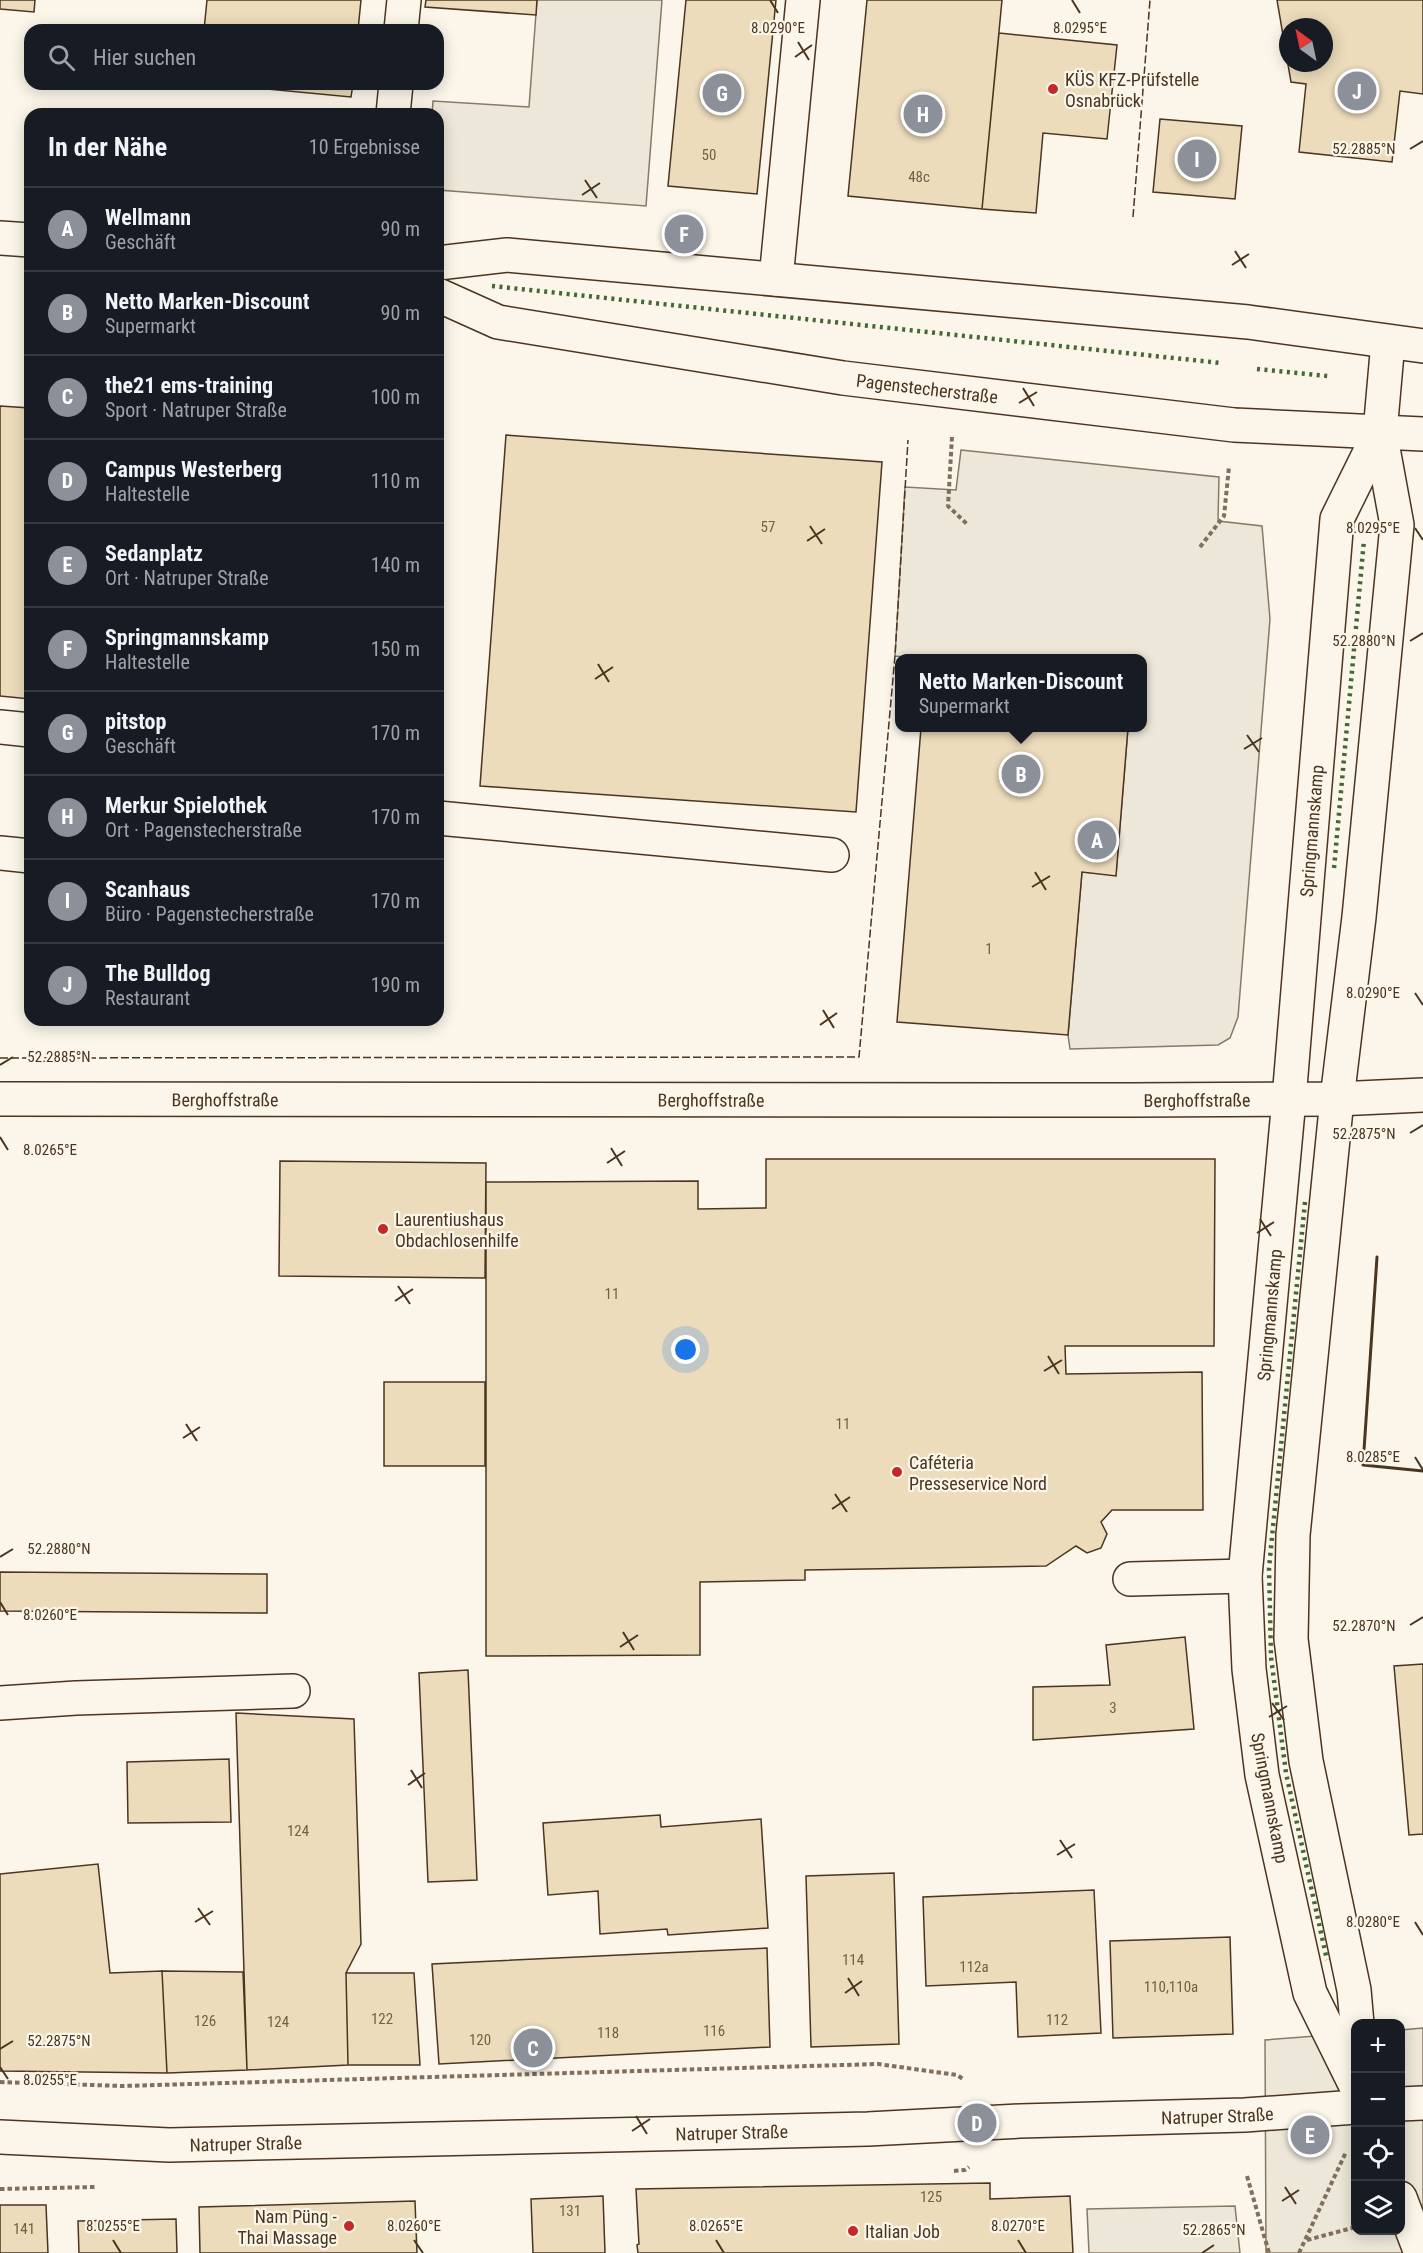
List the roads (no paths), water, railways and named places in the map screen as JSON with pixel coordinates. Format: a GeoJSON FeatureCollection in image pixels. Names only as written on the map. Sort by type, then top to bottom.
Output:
{"type":"FeatureCollection","features":[{"type":"Feature","properties":{"kind":"street"},"geometry":{"type":"LineString","coordinates":[[402,24],[404,0]]}},
{"type":"Feature","properties":{"kind":"street"},"geometry":{"type":"LineString","coordinates":[[776,279],[803,0]]}},
{"type":"Feature","properties":{"kind":"street"},"geometry":{"type":"LineString","coordinates":[[394,108],[395,90]]}},
{"type":"Feature","properties":{"kind":"street"},"geometry":{"type":"LineString","coordinates":[[0,238],[24,240]]}},
{"type":"Feature","properties":{"kind":"street"},"geometry":{"type":"LineString","coordinates":[[444,262],[507,255],[1248,322],[1423,346]]}},
{"type":"Feature","properties":{"kind":"street","name":"Pagenstecherstraße"},"geometry":{"type":"LineString","coordinates":[[444,298],[498,322],[843,378],[1234,425],[1423,434]]}},
{"type":"Feature","properties":{"kind":"street","name":"Springmannskamp"},"geometry":{"type":"LineString","coordinates":[[1357,2019],[1354,1990],[1306,1761],[1291,1639],[1293,1535],[1337,1099],[1359,917],[1397,525],[1380,432],[1388,342]]}},
{"type":"Feature","properties":{"kind":"street","name":"Springmannskamp"},"geometry":{"type":"LineString","coordinates":[[1351,2076],[1310,1993],[1262,1775],[1249,1669],[1245,1576],[1289,1099],[1337,519],[1380,432]]}},
{"type":"Feature","properties":{"kind":"street"},"geometry":{"type":"LineString","coordinates":[[0,727],[24,729]]}},
{"type":"Feature","properties":{"kind":"street"},"geometry":{"type":"LineString","coordinates":[[444,820],[832,855]]}},
{"type":"Feature","properties":{"kind":"street"},"geometry":{"type":"LineString","coordinates":[[0,853],[24,855]]}},
{"type":"Feature","properties":{"kind":"street","name":"Berghoffstraße"},"geometry":{"type":"LineString","coordinates":[[0,1100],[1337,1099],[1423,1095]]}},
{"type":"Feature","properties":{"kind":"street"},"geometry":{"type":"LineString","coordinates":[[1130,1579],[1245,1576]]}},
{"type":"Feature","properties":{"kind":"street"},"geometry":{"type":"LineString","coordinates":[[0,1703],[76,1698],[293,1691]]}},
{"type":"Feature","properties":{"kind":"street"},"geometry":{"type":"LineString","coordinates":[[1405,2104],[1423,2103]]}},
{"type":"Feature","properties":{"kind":"street","name":"Natruper Straße"},"geometry":{"type":"LineString","coordinates":[[0,2137],[169,2145],[216,2144],[846,2130],[1020,2121],[1245,2115],[1351,2107]]}},
{"type":"Feature","properties":{"kind":"street"},"geometry":{"type":"LineString","coordinates":[[1405,2216],[1413,2251]]}},
{"type":"Feature","properties":{"kind":"place","name":"KÜS KFZ-Prüfstelle Osnabrück"},"geometry":{"type":"Point","coordinates":[1053,89]}},
{"type":"Feature","properties":{"kind":"place","name":"The Bulldog"},"geometry":{"type":"Point","coordinates":[1357,91]}},
{"type":"Feature","properties":{"kind":"place","name":"pitstop"},"geometry":{"type":"Point","coordinates":[722,93]}},
{"type":"Feature","properties":{"kind":"place","name":"Merkur Spielothek"},"geometry":{"type":"Point","coordinates":[923,114]}},
{"type":"Feature","properties":{"kind":"place","name":"Scanhaus"},"geometry":{"type":"Point","coordinates":[1197,159]}},
{"type":"Feature","properties":{"kind":"place","name":"Springmannskamp"},"geometry":{"type":"Point","coordinates":[684,234]}},
{"type":"Feature","properties":{"kind":"place","name":"Netto Marken-Discount"},"geometry":{"type":"Point","coordinates":[1021,774]}},
{"type":"Feature","properties":{"kind":"place","name":"Wellmann"},"geometry":{"type":"Point","coordinates":[1097,840]}},
{"type":"Feature","properties":{"kind":"place","name":"Laurentiushaus Obdachlosenhilfe"},"geometry":{"type":"Point","coordinates":[383,1229]}},
{"type":"Feature","properties":{"kind":"place","name":"Caféteria Presseservice Nord"},"geometry":{"type":"Point","coordinates":[897,1472]}},
{"type":"Feature","properties":{"kind":"place","name":"the21 ems-training"},"geometry":{"type":"Point","coordinates":[533,2048]}},
{"type":"Feature","properties":{"kind":"place","name":"Campus Westerberg"},"geometry":{"type":"Point","coordinates":[977,2123]}},
{"type":"Feature","properties":{"kind":"place","name":"Sedanplatz"},"geometry":{"type":"Point","coordinates":[1310,2135]}},
{"type":"Feature","properties":{"kind":"place","name":"Nam Püng - Thai Massage"},"geometry":{"type":"Point","coordinates":[349,2226]}},
{"type":"Feature","properties":{"kind":"place","name":"Italian Job"},"geometry":{"type":"Point","coordinates":[853,2231]}}]}
